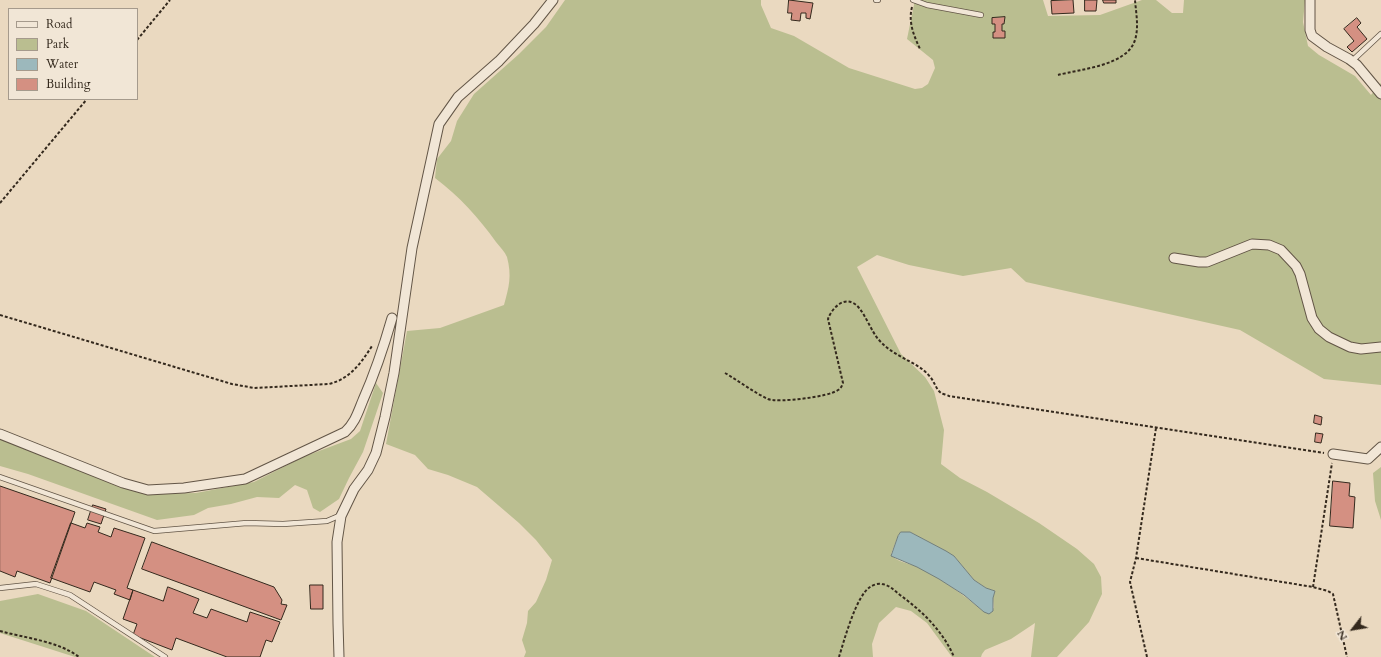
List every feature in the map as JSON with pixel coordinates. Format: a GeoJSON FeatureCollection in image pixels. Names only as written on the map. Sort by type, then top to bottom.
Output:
{"type":"FeatureCollection","features":[{"type":"Feature","properties":{"kind":"street"},"geometry":{"type":"LineString","coordinates":[[340,657],[337,542],[343,514],[354,489],[368,470],[376,453],[385,417],[394,373],[412,248],[439,124],[458,97],[499,60],[534,24],[553,0]]}},
{"type":"Feature","properties":{"kind":"street"},"geometry":{"type":"LineString","coordinates":[[1310,0],[1310,30],[1312,36],[1352,62],[1381,94]]}},
{"type":"Feature","properties":{"kind":"street"},"geometry":{"type":"LineString","coordinates":[[1174,258],[1207,262],[1246,246],[1257,244],[1269,245],[1281,250],[1296,266],[1300,274],[1312,318],[1318,329],[1328,337],[1350,347],[1361,349],[1381,347]]}},
{"type":"Feature","properties":{"kind":"street"},"geometry":{"type":"LineString","coordinates":[[0,434],[123,483],[148,490],[184,488],[245,479],[345,432],[352,425],[384,349],[392,318]]}},
{"type":"Feature","properties":{"kind":"street"},"geometry":{"type":"LineString","coordinates":[[1333,454],[1368,459],[1381,447]]}},
{"type":"Feature","properties":{"kind":"lane"},"geometry":{"type":"LineString","coordinates":[[913,0],[928,5],[981,15]]}},
{"type":"Feature","properties":{"kind":"lane"},"geometry":{"type":"LineString","coordinates":[[1352,62],[1381,34]]}},
{"type":"Feature","properties":{"kind":"lane"},"geometry":{"type":"LineString","coordinates":[[0,477],[154,531],[247,523],[282,524],[327,521],[343,514]]}},
{"type":"Feature","properties":{"kind":"lane"},"geometry":{"type":"LineString","coordinates":[[0,588],[36,584],[70,594],[165,657]]}},
{"type":"Feature","properties":{"kind":"path"},"geometry":{"type":"LineString","coordinates":[[138,39],[170,0]]}},
{"type":"Feature","properties":{"kind":"path"},"geometry":{"type":"LineString","coordinates":[[913,0],[911,24],[920,49]]}},
{"type":"Feature","properties":{"kind":"path"},"geometry":{"type":"LineString","coordinates":[[1058,75],[1108,64],[1130,50],[1134,41],[1137,24],[1135,0]]}},
{"type":"Feature","properties":{"kind":"path"},"geometry":{"type":"LineString","coordinates":[[0,203],[86,100]]}},
{"type":"Feature","properties":{"kind":"path"},"geometry":{"type":"LineString","coordinates":[[725,373],[769,400],[804,399],[837,391],[842,387],[843,383],[828,319],[830,312],[837,305],[845,301],[853,303],[859,309],[878,340],[894,353],[923,369],[941,393],[1156,428],[1333,454],[1313,587]]}},
{"type":"Feature","properties":{"kind":"path"},"geometry":{"type":"LineString","coordinates":[[0,315],[232,384],[254,388],[329,384],[340,381],[349,375],[364,360],[376,342]]}},
{"type":"Feature","properties":{"kind":"path"},"geometry":{"type":"LineString","coordinates":[[1147,657],[1130,582],[1136,558],[1156,428]]}},
{"type":"Feature","properties":{"kind":"path"},"geometry":{"type":"LineString","coordinates":[[1136,558],[1313,587],[1328,591],[1333,594],[1347,657]]}},
{"type":"Feature","properties":{"kind":"path"},"geometry":{"type":"LineString","coordinates":[[840,657],[859,601],[869,588],[880,583],[889,586],[925,616],[944,638],[954,657]]}},
{"type":"Feature","properties":{"kind":"path"},"geometry":{"type":"LineString","coordinates":[[0,632],[53,644],[70,651],[79,657]]}},
{"type":"Feature","properties":{"kind":"green space"},"geometry":{"type":"Polygon","coordinates":[[[565,0],[761,0],[761,5],[771,28],[794,36],[849,68],[915,89],[922,88],[928,84],[935,68],[933,60],[907,39],[915,0],[1043,0],[1048,16],[1100,15],[1142,0],[1156,0],[1172,13],[1183,13],[1184,0],[1305,0],[1303,22],[1308,46],[1319,55],[1355,76],[1371,95],[1381,83],[1381,385],[1324,379],[1240,330],[1026,282],[1011,268],[963,276],[909,265],[877,255],[857,267],[901,354],[925,377],[934,391],[944,430],[941,464],[960,478],[1039,523],[1077,549],[1094,564],[1101,577],[1102,594],[1089,622],[1057,657],[1031,657],[1035,623],[1011,639],[985,650],[981,657],[952,657],[927,623],[911,611],[896,607],[879,623],[872,644],[873,657],[524,657],[526,652],[522,640],[527,623],[528,611],[536,602],[546,580],[552,560],[536,540],[519,523],[477,487],[448,475],[428,469],[415,455],[386,444],[407,331],[440,328],[504,305],[509,281],[507,257],[483,224],[452,192],[435,178],[437,159],[451,141],[457,121],[474,94],[519,54],[546,27],[565,0]],[[901,532],[898,536],[891,554],[893,557],[899,561],[918,567],[936,577],[961,593],[984,612],[994,608],[993,598],[995,591],[986,588],[974,580],[954,556],[910,532],[901,532]]]}},
{"type":"Feature","properties":{"kind":"green space"},"geometry":{"type":"Polygon","coordinates":[[[376,383],[383,393],[363,452],[339,499],[320,512],[313,508],[307,490],[295,485],[279,498],[257,497],[208,508],[194,515],[157,520],[28,474],[0,466],[0,438],[84,470],[120,487],[148,494],[196,493],[254,482],[303,457],[351,439],[360,431],[376,383]]]}},
{"type":"Feature","properties":{"kind":"green space"},"geometry":{"type":"Polygon","coordinates":[[[1381,467],[1381,520],[1375,501],[1373,473],[1381,467]]]}},
{"type":"Feature","properties":{"kind":"green space"},"geometry":{"type":"Polygon","coordinates":[[[38,594],[86,611],[155,657],[75,657],[0,633],[0,601],[38,594]]]}},
{"type":"Feature","properties":{"kind":"water"},"geometry":{"type":"Polygon","coordinates":[[[901,532],[910,532],[954,556],[974,580],[986,588],[995,591],[993,598],[993,611],[989,614],[984,612],[964,595],[939,579],[917,567],[891,556],[898,536],[901,532]]]}},
{"type":"Feature","properties":{"kind":"building"},"geometry":{"type":"Polygon","coordinates":[[[789,0],[813,3],[810,19],[806,18],[806,13],[801,13],[800,21],[791,20],[792,13],[788,13],[789,0]]]}},
{"type":"Feature","properties":{"kind":"building"},"geometry":{"type":"Polygon","coordinates":[[[1073,0],[1074,13],[1052,14],[1051,1],[1073,0]]]}},
{"type":"Feature","properties":{"kind":"building"},"geometry":{"type":"Polygon","coordinates":[[[1085,0],[1097,0],[1096,11],[1085,11],[1085,0]]]}},
{"type":"Feature","properties":{"kind":"building"},"geometry":{"type":"Polygon","coordinates":[[[1103,0],[1116,0],[1116,3],[1104,3],[1103,0]]]}},
{"type":"Feature","properties":{"kind":"building"},"geometry":{"type":"Polygon","coordinates":[[[1005,17],[1004,24],[1002,24],[1002,31],[1005,31],[1005,38],[993,38],[995,24],[992,24],[992,18],[1005,17]]]}},
{"type":"Feature","properties":{"kind":"building"},"geometry":{"type":"Polygon","coordinates":[[[1357,18],[1361,23],[1357,27],[1367,39],[1352,52],[1347,47],[1354,41],[1344,29],[1357,18]]]}},
{"type":"Feature","properties":{"kind":"building"},"geometry":{"type":"Polygon","coordinates":[[[1315,415],[1322,417],[1321,425],[1314,423],[1315,415]]]}},
{"type":"Feature","properties":{"kind":"building"},"geometry":{"type":"Polygon","coordinates":[[[1316,433],[1323,434],[1321,443],[1315,442],[1316,433]]]}},
{"type":"Feature","properties":{"kind":"building"},"geometry":{"type":"Polygon","coordinates":[[[1333,481],[1350,483],[1349,496],[1355,497],[1353,528],[1330,526],[1333,481]]]}},
{"type":"Feature","properties":{"kind":"building"},"geometry":{"type":"Polygon","coordinates":[[[0,486],[75,512],[50,583],[17,571],[15,577],[0,571],[0,486]]]}},
{"type":"Feature","properties":{"kind":"building"},"geometry":{"type":"Polygon","coordinates":[[[93,505],[106,509],[101,524],[88,520],[93,505]]]}},
{"type":"Feature","properties":{"kind":"building"},"geometry":{"type":"Polygon","coordinates":[[[71,523],[85,528],[87,523],[100,527],[98,532],[111,537],[114,528],[145,538],[127,588],[133,590],[130,600],[114,594],[116,590],[94,582],[90,592],[51,578],[71,523]]]}},
{"type":"Feature","properties":{"kind":"building"},"geometry":{"type":"Polygon","coordinates":[[[152,542],[274,587],[282,600],[281,604],[287,605],[281,620],[142,569],[152,542]]]}},
{"type":"Feature","properties":{"kind":"building"},"geometry":{"type":"Polygon","coordinates":[[[310,585],[323,585],[323,609],[311,609],[310,585]]]}},
{"type":"Feature","properties":{"kind":"building"},"geometry":{"type":"Polygon","coordinates":[[[168,587],[199,599],[193,613],[207,618],[211,609],[247,622],[250,612],[280,622],[272,642],[266,640],[260,657],[227,657],[176,638],[172,650],[133,635],[137,624],[123,619],[133,590],[163,601],[168,587]]]}}]}
